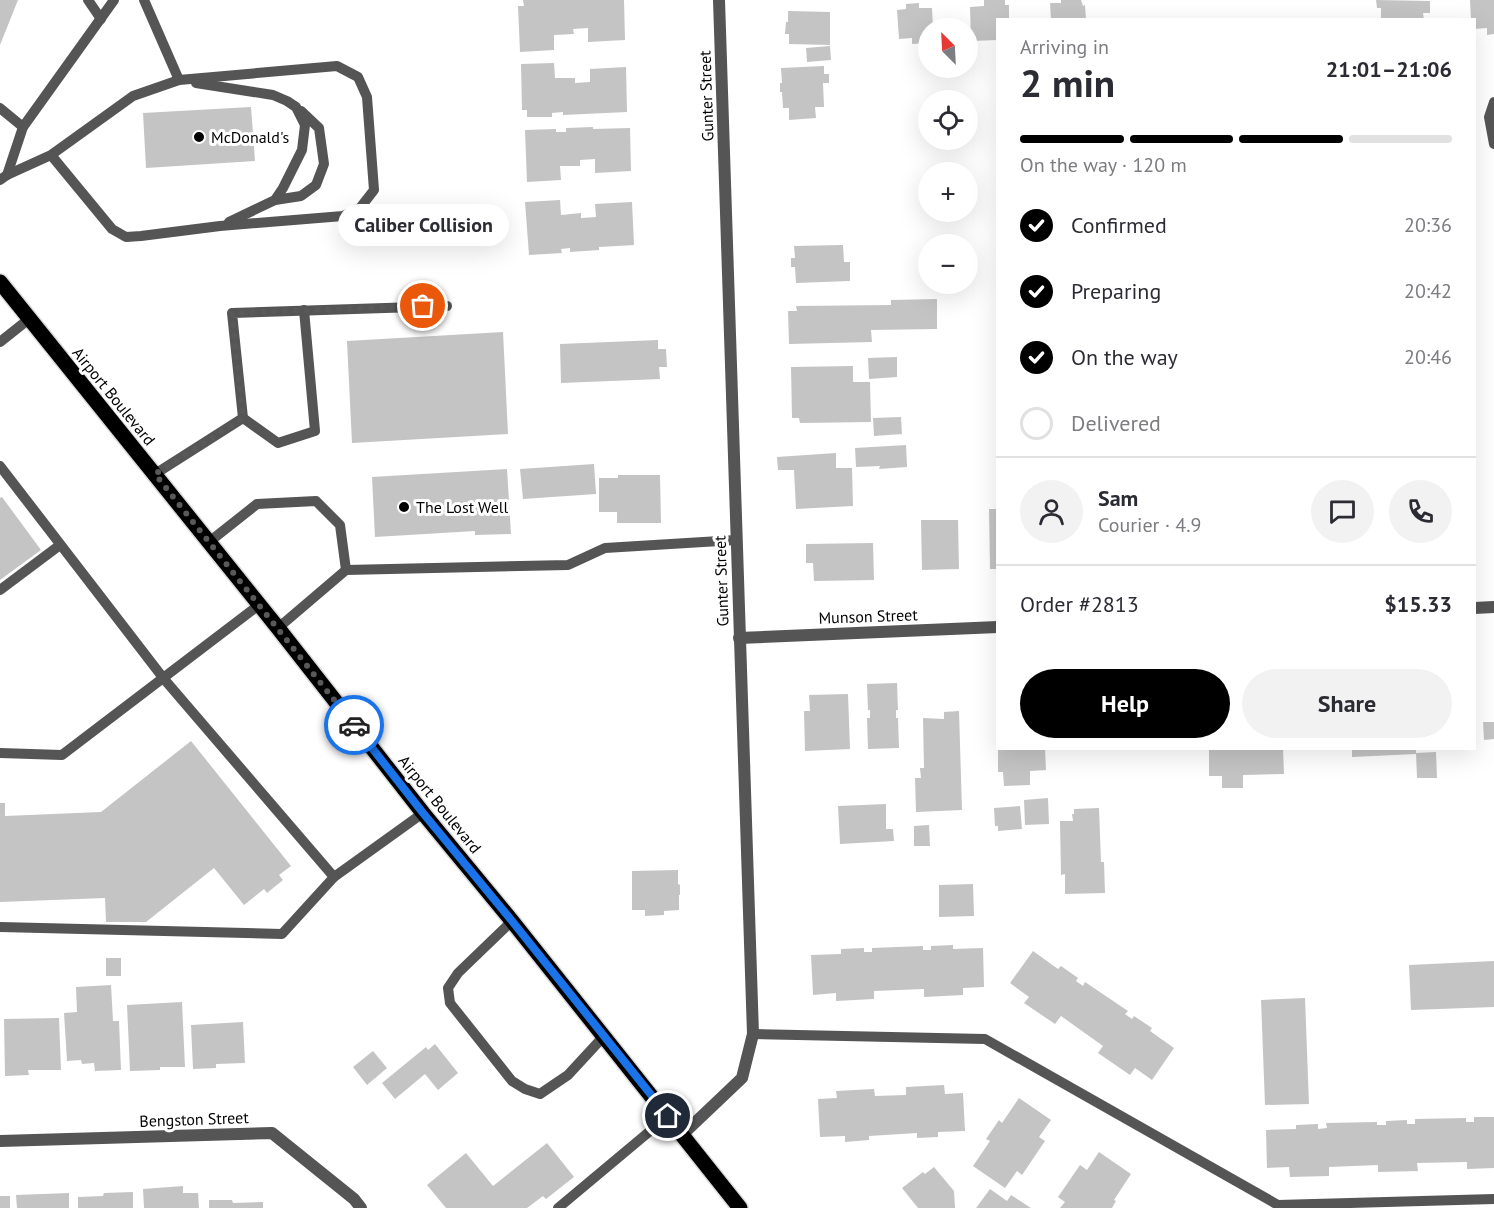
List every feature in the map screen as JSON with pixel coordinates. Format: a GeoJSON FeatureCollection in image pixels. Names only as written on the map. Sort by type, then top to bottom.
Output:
{"type":"FeatureCollection","features":[{"type":"Feature","properties":{"kind":"main road","name":"Airport Boulevard"},"geometry":{"type":"LineString","coordinates":[[0,282],[740,1208]]}},
{"type":"Feature","properties":{"kind":"street","name":"Gunter Street"},"geometry":{"type":"LineString","coordinates":[[682,1135],[742,1078],[753,1034],[719,0]]}},
{"type":"Feature","properties":{"kind":"street"},"geometry":{"type":"LineString","coordinates":[[1476,608],[1494,607]]}},
{"type":"Feature","properties":{"kind":"street","name":"Munson Street"},"geometry":{"type":"LineString","coordinates":[[739,638],[996,627]]}},
{"type":"Feature","properties":{"kind":"street","name":"Bengston Street"},"geometry":{"type":"LineString","coordinates":[[0,1141],[272,1133],[361,1208]]}},
{"type":"Feature","properties":{"kind":"lane"},"geometry":{"type":"LineString","coordinates":[[88,0],[101,19]]}},
{"type":"Feature","properties":{"kind":"lane"},"geometry":{"type":"LineString","coordinates":[[3,178],[23,127],[114,0]]}},
{"type":"Feature","properties":{"kind":"lane"},"geometry":{"type":"LineString","coordinates":[[144,0],[178,80]]}},
{"type":"Feature","properties":{"kind":"lane"},"geometry":{"type":"LineString","coordinates":[[3,178],[51,155],[133,96],[178,80],[337,66],[358,77],[368,97],[374,190],[360,208],[343,216],[220,226],[126,237],[112,229],[51,155]]}},
{"type":"Feature","properties":{"kind":"lane"},"geometry":{"type":"LineString","coordinates":[[178,80],[273,95],[287,100],[320,128],[324,164],[316,185],[301,195],[275,200],[220,226]]}},
{"type":"Feature","properties":{"kind":"lane"},"geometry":{"type":"LineString","coordinates":[[1494,102],[1489,117],[1494,144]]}},
{"type":"Feature","properties":{"kind":"lane"},"geometry":{"type":"LineString","coordinates":[[275,200],[302,150],[305,125],[296,107]]}},
{"type":"Feature","properties":{"kind":"lane"},"geometry":{"type":"LineString","coordinates":[[0,108],[23,127]]}},
{"type":"Feature","properties":{"kind":"lane"},"geometry":{"type":"LineString","coordinates":[[304,310],[315,431],[278,443],[243,418],[232,313],[304,310],[447,306]]}},
{"type":"Feature","properties":{"kind":"lane"},"geometry":{"type":"LineString","coordinates":[[0,342],[29,319]]}},
{"type":"Feature","properties":{"kind":"lane"},"geometry":{"type":"LineString","coordinates":[[155,474],[243,418]]}},
{"type":"Feature","properties":{"kind":"lane"},"geometry":{"type":"LineString","coordinates":[[0,466],[164,679],[334,877]]}},
{"type":"Feature","properties":{"kind":"lane"},"geometry":{"type":"LineString","coordinates":[[209,542],[257,504],[316,501],[340,525],[345,570]]}},
{"type":"Feature","properties":{"kind":"lane"},"geometry":{"type":"LineString","coordinates":[[278,628],[345,570],[568,565],[605,548],[736,540]]}},
{"type":"Feature","properties":{"kind":"lane"},"geometry":{"type":"LineString","coordinates":[[0,590],[60,545]]}},
{"type":"Feature","properties":{"kind":"lane"},"geometry":{"type":"LineString","coordinates":[[0,753],[62,755],[260,605]]}},
{"type":"Feature","properties":{"kind":"lane"},"geometry":{"type":"LineString","coordinates":[[0,927],[282,934],[334,877],[423,813]]}},
{"type":"Feature","properties":{"kind":"lane"},"geometry":{"type":"LineString","coordinates":[[512,921],[458,973],[448,988],[450,1002],[512,1081],[540,1094],[568,1075],[604,1036]]}},
{"type":"Feature","properties":{"kind":"lane"},"geometry":{"type":"LineString","coordinates":[[753,1034],[985,1039],[1278,1205],[1494,1198]]}},
{"type":"Feature","properties":{"kind":"lane"},"geometry":{"type":"LineString","coordinates":[[558,1208],[668,1116]]}},
{"type":"Feature","properties":{"kind":"building"},"geometry":{"type":"Polygon","coordinates":[[[0,0],[18,0],[0,45],[0,0]]]}},
{"type":"Feature","properties":{"kind":"building"},"geometry":{"type":"Polygon","coordinates":[[[523,0],[624,0],[625,40],[588,42],[588,28],[573,29],[574,34],[554,35],[554,50],[520,52],[518,6],[524,6],[523,0]]]}},
{"type":"Feature","properties":{"kind":"building"},"geometry":{"type":"Polygon","coordinates":[[[984,0],[1005,0],[1005,5],[1009,5],[1009,18],[996,18],[996,40],[978,41],[978,18],[970,18],[970,7],[984,6],[984,0]]]}},
{"type":"Feature","properties":{"kind":"building"},"geometry":{"type":"Polygon","coordinates":[[[1061,0],[1081,0],[1083,6],[1085,5],[1086,18],[1051,18],[1050,3],[1061,3],[1061,0]]]}},
{"type":"Feature","properties":{"kind":"building"},"geometry":{"type":"Polygon","coordinates":[[[1376,0],[1430,1],[1430,13],[1423,13],[1424,18],[1381,18],[1381,8],[1377,8],[1376,0]]]}},
{"type":"Feature","properties":{"kind":"building"},"geometry":{"type":"Polygon","coordinates":[[[1470,0],[1494,0],[1494,34],[1487,35],[1487,28],[1476,29],[1476,18],[1471,18],[1470,0]]]}},
{"type":"Feature","properties":{"kind":"building"},"geometry":{"type":"Polygon","coordinates":[[[919,3],[919,8],[932,8],[932,18],[918,18],[918,44],[912,44],[912,38],[899,39],[897,10],[906,9],[906,4],[919,3]]]}},
{"type":"Feature","properties":{"kind":"building"},"geometry":{"type":"Polygon","coordinates":[[[788,11],[830,12],[830,45],[789,44],[789,34],[785,34],[788,11]]]}},
{"type":"Feature","properties":{"kind":"building"},"geometry":{"type":"Polygon","coordinates":[[[830,46],[831,60],[807,62],[806,48],[830,46]]]}},
{"type":"Feature","properties":{"kind":"building"},"geometry":{"type":"Polygon","coordinates":[[[554,63],[555,78],[575,78],[575,83],[590,82],[590,69],[626,67],[627,112],[563,115],[563,112],[552,113],[552,117],[527,117],[527,110],[522,110],[521,64],[554,63]]]}},
{"type":"Feature","properties":{"kind":"building"},"geometry":{"type":"Polygon","coordinates":[[[824,66],[824,74],[829,74],[829,83],[823,83],[824,107],[815,107],[816,118],[789,120],[789,108],[783,108],[782,92],[780,92],[781,68],[824,66]]]}},
{"type":"Feature","properties":{"kind":"building","name":"McDonald's"},"geometry":{"type":"Polygon","coordinates":[[[251,107],[255,161],[146,168],[143,113],[251,107]]]}},
{"type":"Feature","properties":{"kind":"building"},"geometry":{"type":"Polygon","coordinates":[[[593,127],[593,129],[630,128],[631,171],[595,173],[595,159],[580,160],[580,166],[560,166],[561,180],[527,182],[525,130],[556,129],[556,132],[566,132],[566,128],[593,127]]]}},
{"type":"Feature","properties":{"kind":"building"},"geometry":{"type":"Polygon","coordinates":[[[560,200],[561,215],[581,213],[581,218],[596,217],[595,204],[632,202],[634,245],[599,247],[599,250],[570,252],[570,248],[561,249],[562,253],[529,255],[525,202],[560,200]]]}},
{"type":"Feature","properties":{"kind":"building"},"geometry":{"type":"Polygon","coordinates":[[[843,245],[844,262],[850,262],[850,281],[796,283],[795,267],[791,267],[791,258],[795,258],[794,246],[843,245]]]}},
{"type":"Feature","properties":{"kind":"building"},"geometry":{"type":"Polygon","coordinates":[[[937,299],[937,329],[871,330],[872,342],[789,344],[788,311],[797,311],[796,306],[891,305],[891,300],[937,299]]]}},
{"type":"Feature","properties":{"kind":"building"},"geometry":{"type":"Polygon","coordinates":[[[503,332],[508,434],[352,443],[347,341],[503,332]]]}},
{"type":"Feature","properties":{"kind":"building"},"geometry":{"type":"Polygon","coordinates":[[[658,340],[658,349],[666,349],[667,367],[659,367],[660,379],[561,383],[560,344],[658,340]]]}},
{"type":"Feature","properties":{"kind":"building"},"geometry":{"type":"Polygon","coordinates":[[[897,357],[897,377],[869,379],[868,358],[897,357]]]}},
{"type":"Feature","properties":{"kind":"building"},"geometry":{"type":"Polygon","coordinates":[[[853,366],[853,382],[870,382],[871,422],[800,423],[799,418],[792,418],[791,367],[853,366]]]}},
{"type":"Feature","properties":{"kind":"building"},"geometry":{"type":"Polygon","coordinates":[[[901,417],[902,434],[874,436],[873,418],[901,417]]]}},
{"type":"Feature","properties":{"kind":"building"},"geometry":{"type":"Polygon","coordinates":[[[906,445],[907,467],[879,469],[880,466],[856,467],[855,448],[906,445]]]}},
{"type":"Feature","properties":{"kind":"building"},"geometry":{"type":"Polygon","coordinates":[[[836,453],[836,468],[852,468],[853,506],[796,509],[794,470],[778,470],[777,457],[836,453]]]}},
{"type":"Feature","properties":{"kind":"building"},"geometry":{"type":"Polygon","coordinates":[[[594,464],[596,494],[523,499],[520,469],[594,464]]]}},
{"type":"Feature","properties":{"kind":"building"},"geometry":{"type":"Polygon","coordinates":[[[507,469],[511,534],[475,535],[475,531],[375,537],[372,477],[507,469]]]}},
{"type":"Feature","properties":{"kind":"building"},"geometry":{"type":"Polygon","coordinates":[[[618,475],[660,475],[661,523],[617,523],[617,512],[599,512],[599,478],[618,478],[618,475]]]}},
{"type":"Feature","properties":{"kind":"building"},"geometry":{"type":"Polygon","coordinates":[[[2,497],[41,550],[0,580],[0,498],[2,497]]]}},
{"type":"Feature","properties":{"kind":"building"},"geometry":{"type":"Polygon","coordinates":[[[989,509],[996,509],[996,569],[990,569],[989,509]]]}},
{"type":"Feature","properties":{"kind":"building"},"geometry":{"type":"Polygon","coordinates":[[[921,520],[958,520],[959,569],[922,570],[921,520]]]}},
{"type":"Feature","properties":{"kind":"building"},"geometry":{"type":"Polygon","coordinates":[[[873,543],[874,580],[814,581],[813,563],[806,563],[806,544],[873,543]]]}},
{"type":"Feature","properties":{"kind":"building"},"geometry":{"type":"Polygon","coordinates":[[[897,683],[896,718],[898,718],[899,748],[868,749],[867,718],[870,718],[870,710],[868,710],[867,684],[897,683]]]}},
{"type":"Feature","properties":{"kind":"building"},"geometry":{"type":"Polygon","coordinates":[[[848,694],[850,749],[805,751],[804,711],[810,711],[809,695],[848,694]]]}},
{"type":"Feature","properties":{"kind":"building"},"geometry":{"type":"Polygon","coordinates":[[[959,711],[962,810],[916,812],[915,778],[921,778],[920,768],[924,768],[923,718],[944,719],[944,712],[959,711]]]}},
{"type":"Feature","properties":{"kind":"building"},"geometry":{"type":"Polygon","coordinates":[[[1483,722],[1494,722],[1494,739],[1484,740],[1483,722]]]}},
{"type":"Feature","properties":{"kind":"building"},"geometry":{"type":"Polygon","coordinates":[[[191,741],[291,866],[279,875],[283,880],[267,893],[264,889],[244,905],[214,868],[146,922],[106,922],[105,898],[0,902],[0,803],[5,803],[5,816],[101,812],[191,741]]]}},
{"type":"Feature","properties":{"kind":"building"},"geometry":{"type":"Polygon","coordinates":[[[998,750],[1045,750],[1046,770],[1030,771],[1030,785],[1004,786],[1003,772],[998,772],[998,750]]]}},
{"type":"Feature","properties":{"kind":"building"},"geometry":{"type":"Polygon","coordinates":[[[1209,750],[1283,750],[1284,774],[1243,775],[1243,788],[1222,788],[1222,776],[1209,776],[1209,750]]]}},
{"type":"Feature","properties":{"kind":"building"},"geometry":{"type":"Polygon","coordinates":[[[1352,750],[1416,750],[1416,754],[1352,757],[1352,750]]]}},
{"type":"Feature","properties":{"kind":"building"},"geometry":{"type":"Polygon","coordinates":[[[1436,752],[1437,778],[1417,778],[1416,753],[1436,752]]]}},
{"type":"Feature","properties":{"kind":"building"},"geometry":{"type":"Polygon","coordinates":[[[1048,798],[1049,824],[1025,825],[1024,800],[1048,798]]]}},
{"type":"Feature","properties":{"kind":"building"},"geometry":{"type":"Polygon","coordinates":[[[886,804],[886,829],[893,829],[894,841],[840,844],[838,806],[886,804]]]}},
{"type":"Feature","properties":{"kind":"building"},"geometry":{"type":"Polygon","coordinates":[[[1020,806],[1022,829],[998,831],[998,826],[995,826],[994,808],[1020,806]]]}},
{"type":"Feature","properties":{"kind":"building"},"geometry":{"type":"Polygon","coordinates":[[[1099,808],[1101,862],[1104,862],[1105,893],[1065,894],[1065,874],[1061,875],[1060,821],[1073,821],[1074,809],[1099,808]]]}},
{"type":"Feature","properties":{"kind":"building"},"geometry":{"type":"Polygon","coordinates":[[[929,825],[930,846],[914,846],[914,826],[929,825]]]}},
{"type":"Feature","properties":{"kind":"building"},"geometry":{"type":"Polygon","coordinates":[[[678,870],[679,910],[664,911],[664,915],[645,916],[645,910],[632,910],[632,871],[678,870]]]}},
{"type":"Feature","properties":{"kind":"building"},"geometry":{"type":"Polygon","coordinates":[[[973,884],[974,916],[939,917],[939,885],[973,884]]]}},
{"type":"Feature","properties":{"kind":"building"},"geometry":{"type":"Polygon","coordinates":[[[953,945],[953,949],[983,948],[984,987],[963,988],[963,995],[924,997],[924,989],[874,991],[874,999],[836,1001],[836,993],[813,995],[811,955],[841,954],[841,949],[864,948],[864,952],[872,952],[872,948],[923,946],[923,950],[931,950],[931,946],[953,945]]]}},
{"type":"Feature","properties":{"kind":"building"},"geometry":{"type":"Polygon","coordinates":[[[1033,951],[1058,969],[1061,966],[1078,978],[1076,981],[1083,986],[1085,982],[1128,1011],[1125,1014],[1132,1019],[1134,1016],[1152,1028],[1150,1031],[1174,1048],[1152,1080],[1135,1068],[1130,1075],[1098,1053],[1103,1046],[1061,1016],[1055,1024],[1024,1003],[1029,997],[1010,983],[1033,951]]]}},
{"type":"Feature","properties":{"kind":"building"},"geometry":{"type":"Polygon","coordinates":[[[106,958],[121,958],[121,976],[106,976],[106,958]]]}},
{"type":"Feature","properties":{"kind":"building"},"geometry":{"type":"Polygon","coordinates":[[[1494,961],[1494,1007],[1411,1010],[1409,965],[1494,961]]]}},
{"type":"Feature","properties":{"kind":"building"},"geometry":{"type":"Polygon","coordinates":[[[111,985],[113,1021],[119,1021],[121,1070],[95,1071],[94,1063],[82,1064],[81,1060],[67,1061],[64,1013],[77,1012],[76,987],[111,985]]]}},
{"type":"Feature","properties":{"kind":"building"},"geometry":{"type":"Polygon","coordinates":[[[1305,998],[1309,1104],[1265,1105],[1261,1000],[1305,998]]]}},
{"type":"Feature","properties":{"kind":"building"},"geometry":{"type":"Polygon","coordinates":[[[182,1002],[185,1067],[160,1067],[160,1070],[130,1071],[127,1005],[182,1002]]]}},
{"type":"Feature","properties":{"kind":"building"},"geometry":{"type":"Polygon","coordinates":[[[59,1018],[61,1070],[28,1070],[29,1075],[5,1076],[4,1019],[59,1018]]]}},
{"type":"Feature","properties":{"kind":"building"},"geometry":{"type":"Polygon","coordinates":[[[243,1022],[245,1063],[216,1064],[216,1068],[193,1069],[191,1025],[243,1022]]]}},
{"type":"Feature","properties":{"kind":"building"},"geometry":{"type":"Polygon","coordinates":[[[435,1044],[458,1073],[438,1090],[425,1074],[395,1099],[382,1083],[426,1047],[428,1050],[435,1044]]]}},
{"type":"Feature","properties":{"kind":"building"},"geometry":{"type":"Polygon","coordinates":[[[373,1051],[387,1068],[367,1085],[353,1067],[373,1051]]]}},
{"type":"Feature","properties":{"kind":"building"},"geometry":{"type":"Polygon","coordinates":[[[944,1085],[945,1094],[963,1093],[965,1131],[938,1132],[938,1137],[917,1138],[917,1133],[869,1136],[869,1140],[845,1142],[845,1136],[820,1137],[818,1099],[837,1098],[836,1091],[874,1089],[875,1096],[906,1095],[906,1087],[944,1085]]]}},
{"type":"Feature","properties":{"kind":"building"},"geometry":{"type":"Polygon","coordinates":[[[1019,1098],[1051,1120],[1039,1137],[1045,1141],[1022,1175],[1017,1171],[1005,1188],[973,1166],[990,1141],[986,1139],[999,1120],[1002,1123],[1019,1098]]]}},
{"type":"Feature","properties":{"kind":"building"},"geometry":{"type":"Polygon","coordinates":[[[1474,1117],[1494,1117],[1494,1168],[1467,1169],[1467,1162],[1417,1163],[1418,1171],[1378,1172],[1378,1165],[1329,1167],[1329,1176],[1290,1177],[1289,1167],[1267,1168],[1266,1130],[1296,1129],[1296,1125],[1318,1124],[1318,1129],[1327,1128],[1326,1123],[1377,1122],[1377,1125],[1386,1125],[1386,1121],[1407,1120],[1407,1124],[1415,1124],[1415,1119],[1466,1118],[1466,1122],[1474,1122],[1474,1117]]]}},
{"type":"Feature","properties":{"kind":"building"},"geometry":{"type":"Polygon","coordinates":[[[547,1143],[574,1177],[546,1199],[543,1196],[527,1208],[446,1208],[427,1185],[466,1153],[493,1186],[547,1143]]]}},
{"type":"Feature","properties":{"kind":"building"},"geometry":{"type":"Polygon","coordinates":[[[1099,1152],[1131,1174],[1114,1200],[1116,1201],[1112,1208],[1060,1208],[1065,1202],[1058,1197],[1080,1165],[1087,1170],[1099,1152]]]}},
{"type":"Feature","properties":{"kind":"building"},"geometry":{"type":"Polygon","coordinates":[[[934,1167],[954,1191],[955,1208],[918,1208],[902,1188],[923,1172],[925,1174],[934,1167]]]}},
{"type":"Feature","properties":{"kind":"building"},"geometry":{"type":"Polygon","coordinates":[[[183,1186],[183,1193],[198,1193],[199,1208],[144,1208],[143,1189],[183,1186]]]}},
{"type":"Feature","properties":{"kind":"building"},"geometry":{"type":"Polygon","coordinates":[[[990,1189],[1007,1201],[1011,1195],[1031,1208],[976,1208],[990,1189]]]}},
{"type":"Feature","properties":{"kind":"building"},"geometry":{"type":"Polygon","coordinates":[[[133,1192],[133,1208],[78,1208],[78,1197],[133,1192]]]}},
{"type":"Feature","properties":{"kind":"building"},"geometry":{"type":"Polygon","coordinates":[[[69,1193],[69,1208],[17,1208],[16,1195],[69,1193]]]}},
{"type":"Feature","properties":{"kind":"building"},"geometry":{"type":"Polygon","coordinates":[[[0,1196],[10,1196],[10,1208],[0,1208],[0,1196]]]}},
{"type":"Feature","properties":{"kind":"building"},"geometry":{"type":"Polygon","coordinates":[[[209,1200],[232,1200],[233,1203],[263,1202],[263,1208],[209,1208],[209,1200]]]}},
{"type":"Feature","properties":{"kind":"way so far"},"geometry":{"type":"LineString","coordinates":[[354,725],[155,474],[243,418],[232,313],[423,306]]}},
{"type":"Feature","properties":{"kind":"place","name":"McDonald's"},"geometry":{"type":"Point","coordinates":[199,137]}},
{"type":"Feature","properties":{"kind":"place","name":"Caliber Collision"},"geometry":{"type":"Point","coordinates":[423,306]}},
{"type":"Feature","properties":{"kind":"place","name":"The Lost Well"},"geometry":{"type":"Point","coordinates":[404,507]}},
{"type":"Feature","properties":{"kind":"route"},"geometry":{"type":"LineString","coordinates":[[354,725],[668,1116]]}}]}
